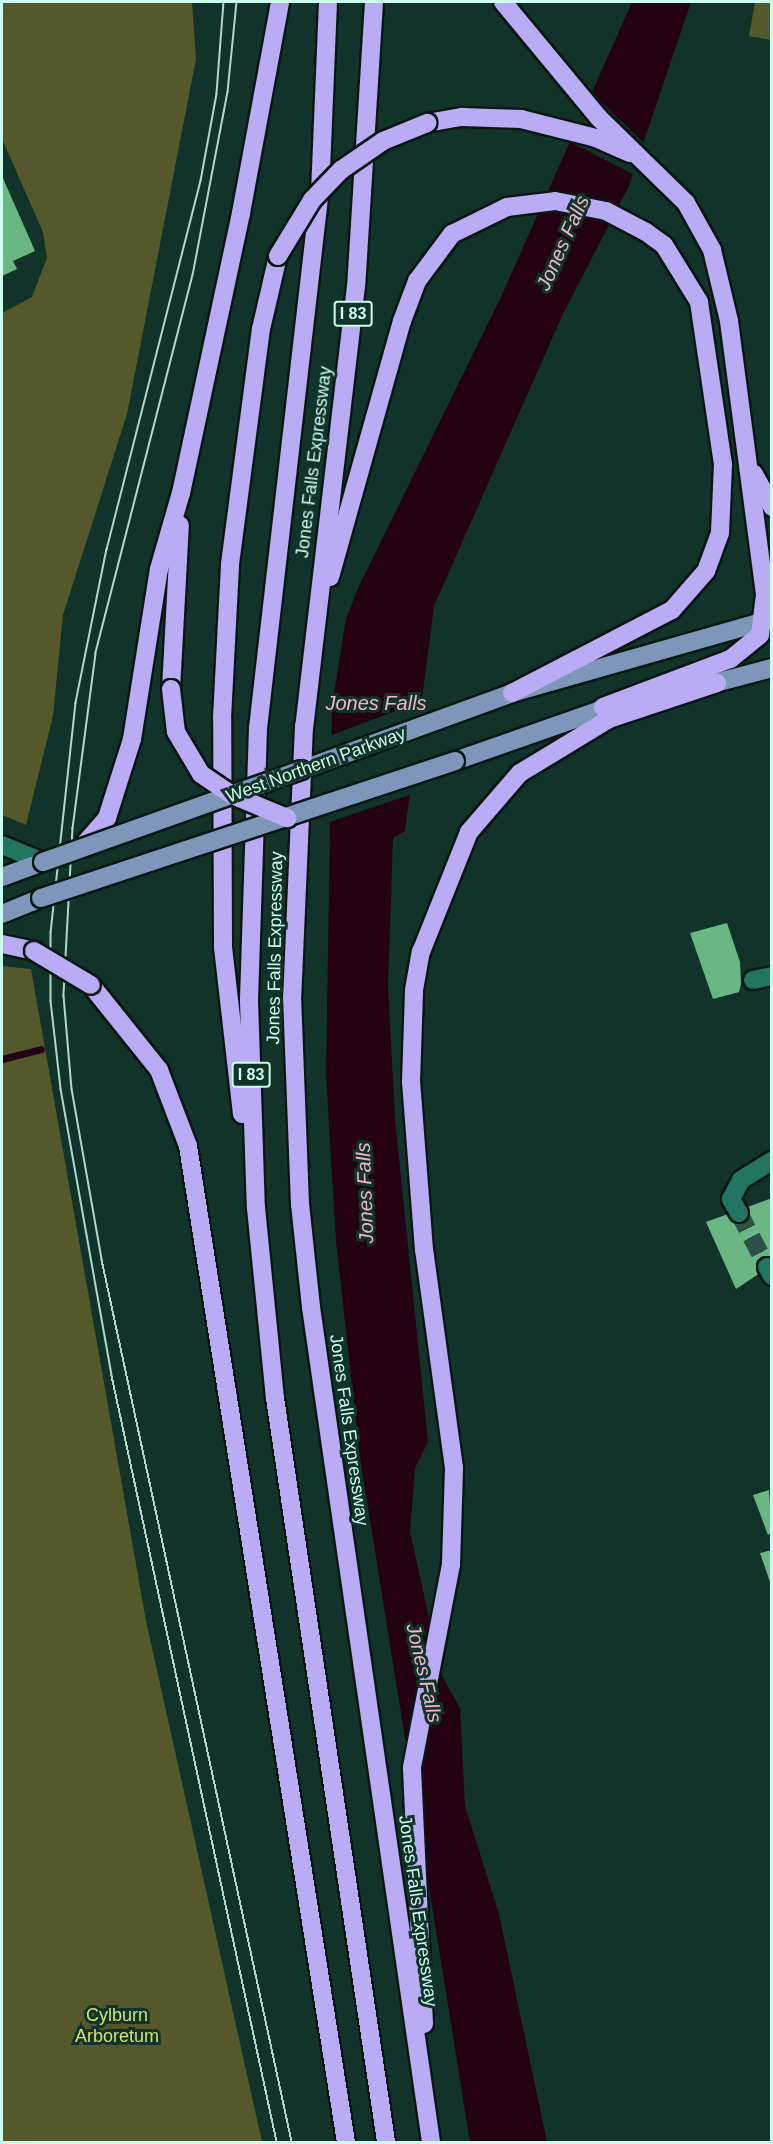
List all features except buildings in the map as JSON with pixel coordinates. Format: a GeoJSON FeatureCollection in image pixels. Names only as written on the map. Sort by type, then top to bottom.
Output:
{"type":"FeatureCollection","features":[{"type":"Feature","properties":{"kind":"highway"},"geometry":{"type":"LineString","coordinates":[[80,849],[107,818],[119,787],[141,687],[159,569],[181,493],[280,2]]}},
{"type":"Feature","properties":{"kind":"highway","name":"Jones Falls Expressway"},"geometry":{"type":"LineString","coordinates":[[328,2],[320,189],[270,620],[252,830],[249,1001],[256,1208],[274,1398],[386,2142]]}},
{"type":"Feature","properties":{"kind":"highway","name":"Jones Falls Expressway"},"geometry":{"type":"LineString","coordinates":[[374,2],[358,264],[315,625],[301,770],[292,996],[300,1204],[321,1393],[431,2139]]}},
{"type":"Feature","properties":{"kind":"highway"},"geometry":{"type":"LineString","coordinates":[[503,2],[548,61],[686,203],[712,250],[723,283],[768,620],[760,635],[742,653],[603,707]]}},
{"type":"Feature","properties":{"kind":"highway"},"geometry":{"type":"LineString","coordinates":[[256,1208],[227,1004],[221,870],[230,564],[253,392],[278,256],[312,200],[341,170],[383,141],[462,117],[521,119],[596,138],[656,170]]}},
{"type":"Feature","properties":{"kind":"highway"},"geometry":{"type":"LineString","coordinates":[[315,625],[417,282],[453,234],[507,207],[579,203],[646,232],[664,245],[699,302],[723,464],[717,542],[706,571],[672,610],[512,693]]}},
{"type":"Feature","properties":{"kind":"highway"},"geometry":{"type":"LineString","coordinates":[[746,457],[771,507]]}},
{"type":"Feature","properties":{"kind":"highway"},"geometry":{"type":"LineString","coordinates":[[181,493],[171,689],[176,732],[201,774],[232,795],[287,818]]}},
{"type":"Feature","properties":{"kind":"highway"},"geometry":{"type":"LineString","coordinates":[[431,2139],[411,1806],[416,1723],[451,1564],[452,1438],[429,1295],[411,1082],[414,990],[433,913],[469,832],[496,796],[536,760],[621,714],[717,683]]}},
{"type":"Feature","properties":{"kind":"highway"},"geometry":{"type":"LineString","coordinates":[[2,944],[34,951],[91,985],[159,1070],[188,1146],[346,2142]]}},
{"type":"Feature","properties":{"kind":"main road","name":"West Northern Parkway"},"geometry":{"type":"LineString","coordinates":[[2,877],[512,693],[768,620]]}},
{"type":"Feature","properties":{"kind":"main road"},"geometry":{"type":"LineString","coordinates":[[2,914],[41,898],[455,761],[603,707],[717,683],[771,668]]}},
{"type":"Feature","properties":{"kind":"street"},"geometry":{"type":"LineString","coordinates":[[2,845],[44,862]]}},
{"type":"Feature","properties":{"kind":"street"},"geometry":{"type":"LineString","coordinates":[[753,980],[771,976]]}},
{"type":"Feature","properties":{"kind":"street"},"geometry":{"type":"LineString","coordinates":[[738,1214],[731,1198],[741,1180],[771,1161]]}},
{"type":"Feature","properties":{"kind":"green space"},"geometry":{"type":"Polygon","coordinates":[[[2,2],[192,2],[196,59],[127,414],[63,615],[53,716],[26,825],[2,815],[2,313],[32,297],[47,258],[43,232],[2,139],[2,2]]]}},
{"type":"Feature","properties":{"kind":"green space"},"geometry":{"type":"Polygon","coordinates":[[[755,2],[771,2],[771,40],[749,36],[755,2]]]}},
{"type":"Feature","properties":{"kind":"green space","name":"Cylburn Arboretum"},"geometry":{"type":"Polygon","coordinates":[[[2,966],[31,969],[146,1621],[262,2142],[2,2142],[2,966]]]}},
{"type":"Feature","properties":{"kind":"water","name":"Jones Falls"},"geometry":{"type":"Polygon","coordinates":[[[632,2],[691,2],[628,188],[562,316],[434,606],[405,831],[393,838],[388,986],[395,1119],[428,1442],[415,1468],[410,1532],[442,1676],[460,1708],[465,1806],[499,1914],[547,2142],[470,2142],[360,1458],[336,1241],[326,1075],[332,706],[346,619],[359,586],[501,297],[632,2]]]}},
{"type":"Feature","properties":{"kind":"pier"},"geometry":{"type":"Polygon","coordinates":[[[590,91],[645,144],[635,175],[568,141],[590,91]]]}},
{"type":"Feature","properties":{"kind":"pier"},"geometry":{"type":"Polygon","coordinates":[[[422,701],[412,794],[327,823],[329,736],[422,701]]]}},
{"type":"Feature","properties":{"kind":"waterway"},"geometry":{"type":"LineString","coordinates":[[2,1059],[41,1049]]}},
{"type":"Feature","properties":{"kind":"tunnel"},"geometry":{"type":"LineString","coordinates":[[739,1213],[767,1267]]}},
{"type":"Feature","properties":{"kind":"tram line"},"geometry":{"type":"LineString","coordinates":[[224,2],[217,94],[201,181],[107,549],[76,703],[51,932],[51,1001],[61,1089],[112,1376],[277,2142]]}},
{"type":"Feature","properties":{"kind":"tram line"},"geometry":{"type":"LineString","coordinates":[[237,2],[228,92],[193,275],[96,654],[73,828],[64,996],[72,1089],[102,1260],[292,2142]]}}]}
